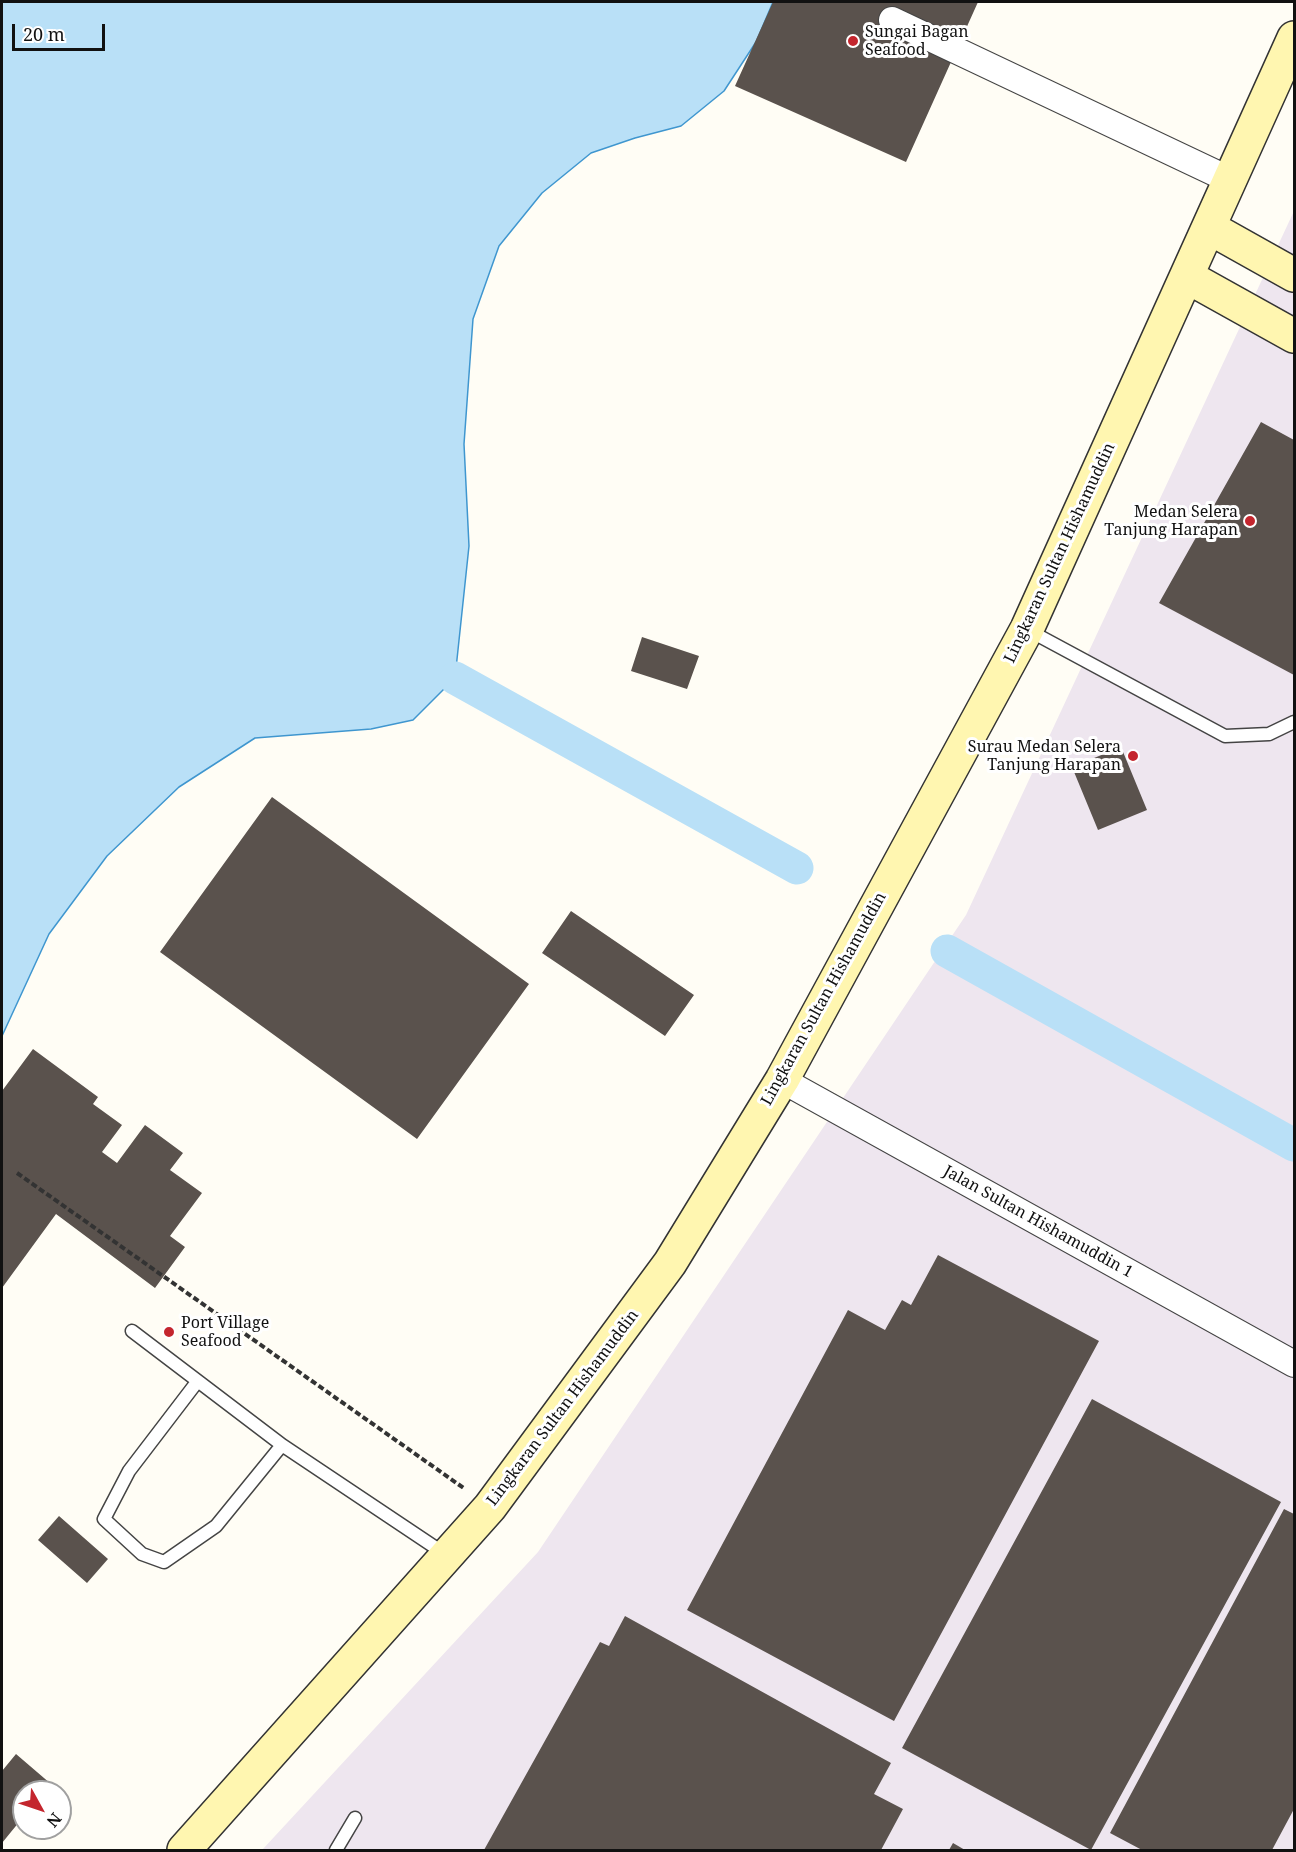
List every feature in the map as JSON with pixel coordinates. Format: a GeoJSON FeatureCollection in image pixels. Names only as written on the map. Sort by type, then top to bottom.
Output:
{"type":"FeatureCollection","features":[{"type":"Feature","properties":{"kind":"street"},"geometry":{"type":"LineString","coordinates":[[892,20],[1230,180]]}},
{"type":"Feature","properties":{"kind":"street","name":"Lingkaran Sultan Hishamuddin"},"geometry":{"type":"LineString","coordinates":[[183,1851],[490,1507],[670,1263],[782,1080],[1027,629],[1294,38]]}},
{"type":"Feature","properties":{"kind":"street"},"geometry":{"type":"LineString","coordinates":[[1210,228],[1294,274]]}},
{"type":"Feature","properties":{"kind":"street"},"geometry":{"type":"LineString","coordinates":[[1188,277],[1294,336]]}},
{"type":"Feature","properties":{"kind":"street","name":"Jalan Sultan Hishamuddin 1"},"geometry":{"type":"LineString","coordinates":[[782,1080],[1294,1364]]}},
{"type":"Feature","properties":{"kind":"lane"},"geometry":{"type":"LineString","coordinates":[[1027,629],[1225,736],[1269,734],[1294,722]]}},
{"type":"Feature","properties":{"kind":"lane"},"geometry":{"type":"LineString","coordinates":[[132,1331],[282,1445],[446,1555]]}},
{"type":"Feature","properties":{"kind":"lane"},"geometry":{"type":"LineString","coordinates":[[197,1382],[129,1471],[104,1519],[142,1554],[164,1562],[216,1526],[282,1445]]}},
{"type":"Feature","properties":{"kind":"lane"},"geometry":{"type":"LineString","coordinates":[[336,1851],[355,1818]]}},
{"type":"Feature","properties":{"kind":"path"},"geometry":{"type":"LineString","coordinates":[[16,1173],[490,1507]]}},
{"type":"Feature","properties":{"kind":"shaded area"},"geometry":{"type":"Polygon","coordinates":[[[1294,211],[1294,1850],[262,1850],[538,1552],[966,915],[1294,211]]]}},
{"type":"Feature","properties":{"kind":"water"},"geometry":{"type":"Polygon","coordinates":[[[2,2],[773,2],[756,42],[724,91],[681,126],[591,153],[542,193],[499,246],[473,319],[464,444],[469,546],[455,678],[413,720],[371,729],[255,738],[179,787],[107,856],[49,934],[2,1036],[2,2]]]}},
{"type":"Feature","properties":{"kind":"building"},"geometry":{"type":"Polygon","coordinates":[[[773,2],[978,2],[906,162],[735,86],[773,2]]]}},
{"type":"Feature","properties":{"kind":"building","name":"Medan Selera Tanjung Harapan"},"geometry":{"type":"Polygon","coordinates":[[[1261,422],[1294,440],[1294,675],[1159,603],[1261,422]]]}},
{"type":"Feature","properties":{"kind":"building"},"geometry":{"type":"Polygon","coordinates":[[[642,637],[699,656],[687,689],[631,671],[642,637]]]}},
{"type":"Feature","properties":{"kind":"building"},"geometry":{"type":"Polygon","coordinates":[[[1121,747],[1147,810],[1098,830],[1072,767],[1121,747]]]}},
{"type":"Feature","properties":{"kind":"building"},"geometry":{"type":"Polygon","coordinates":[[[272,797],[529,984],[417,1139],[160,952],[272,797]]]}},
{"type":"Feature","properties":{"kind":"building"},"geometry":{"type":"Polygon","coordinates":[[[571,911],[694,995],[665,1036],[542,953],[571,911]]]}},
{"type":"Feature","properties":{"kind":"building"},"geometry":{"type":"Polygon","coordinates":[[[33,1049],[98,1097],[93,1104],[122,1125],[102,1152],[117,1163],[145,1125],[183,1153],[170,1170],[202,1193],[170,1236],[185,1247],[155,1288],[56,1214],[2,1288],[2,1091],[33,1049]]]}},
{"type":"Feature","properties":{"kind":"building"},"geometry":{"type":"Polygon","coordinates":[[[938,1255],[1099,1341],[894,1721],[687,1610],[848,1310],[885,1330],[902,1300],[911,1305],[938,1255]]]}},
{"type":"Feature","properties":{"kind":"building"},"geometry":{"type":"Polygon","coordinates":[[[1092,1399],[1281,1502],[1091,1850],[902,1748],[1092,1399]]]}},
{"type":"Feature","properties":{"kind":"building"},"geometry":{"type":"Polygon","coordinates":[[[1284,1509],[1294,1514],[1294,1809],[1272,1850],[1142,1850],[1110,1833],[1284,1509]]]}},
{"type":"Feature","properties":{"kind":"building"},"geometry":{"type":"Polygon","coordinates":[[[59,1516],[108,1559],[87,1583],[38,1540],[59,1516]]]}},
{"type":"Feature","properties":{"kind":"building"},"geometry":{"type":"Polygon","coordinates":[[[625,1616],[891,1763],[874,1794],[903,1809],[881,1850],[484,1850],[600,1642],[609,1646],[625,1616]]]}},
{"type":"Feature","properties":{"kind":"building"},"geometry":{"type":"Polygon","coordinates":[[[16,1754],[46,1780],[12,1780],[12,1831],[2,1843],[2,1771],[16,1754]]]}},
{"type":"Feature","properties":{"kind":"building"},"geometry":{"type":"Polygon","coordinates":[[[953,1843],[965,1850],[949,1850],[953,1843]]]}},
{"type":"Feature","properties":{"kind":"waterway"},"geometry":{"type":"LineString","coordinates":[[455,678],[797,868]]}},
{"type":"Feature","properties":{"kind":"waterway"},"geometry":{"type":"LineString","coordinates":[[947,951],[1294,1145]]}},
{"type":"Feature","properties":{"kind":"place","name":"Sungai Bagan Seafood"},"geometry":{"type":"Point","coordinates":[853,41]}},
{"type":"Feature","properties":{"kind":"place","name":"Medan Selera Tanjung Harapan"},"geometry":{"type":"Point","coordinates":[1250,521]}},
{"type":"Feature","properties":{"kind":"place","name":"Surau Medan Selera Tanjung Harapan"},"geometry":{"type":"Point","coordinates":[1133,756]}},
{"type":"Feature","properties":{"kind":"place","name":"Port Village Seafood"},"geometry":{"type":"Point","coordinates":[169,1332]}}]}
